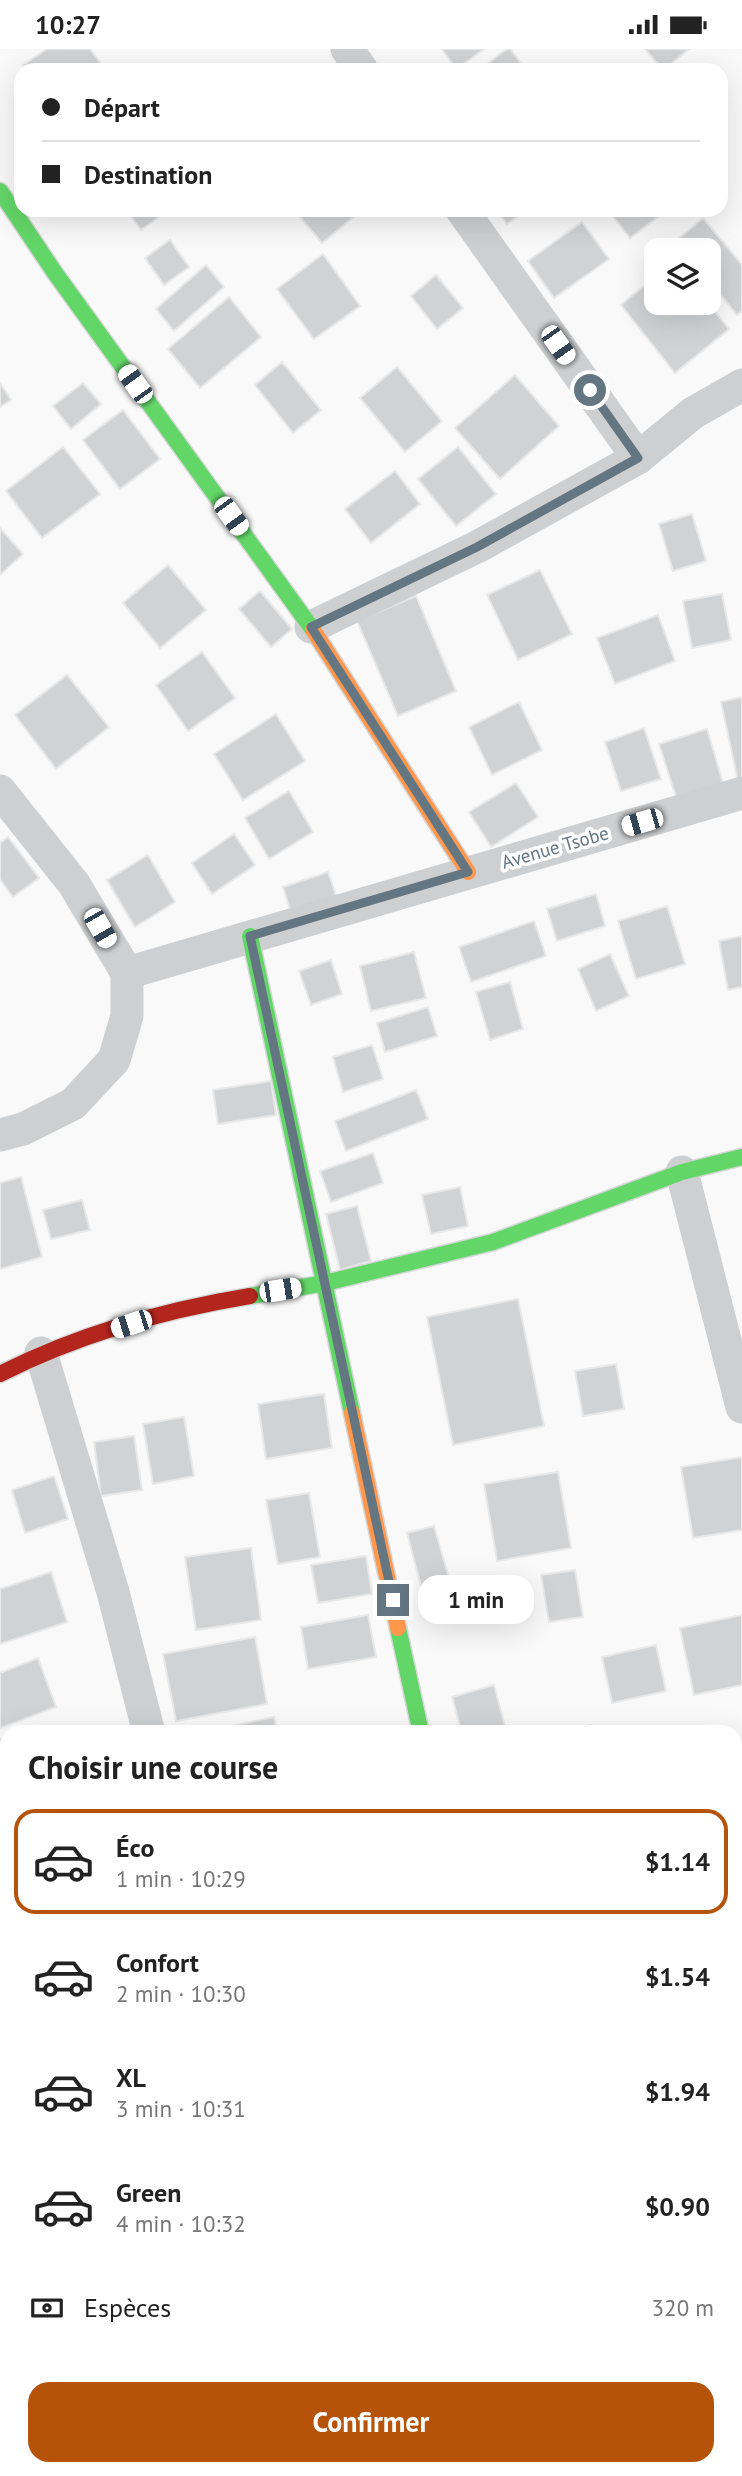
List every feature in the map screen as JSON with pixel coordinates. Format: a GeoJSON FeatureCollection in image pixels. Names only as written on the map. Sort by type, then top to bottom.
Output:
{"type":"FeatureCollection","features":[{"type":"Feature","properties":{"kind":"street"},"geometry":{"type":"LineString","coordinates":[[0,191],[14,212]]}},
{"type":"Feature","properties":{"kind":"street"},"geometry":{"type":"LineString","coordinates":[[17,217],[311,627],[468,872]]}},
{"type":"Feature","properties":{"kind":"street"},"geometry":{"type":"LineString","coordinates":[[467,217],[638,458]]}},
{"type":"Feature","properties":{"kind":"street"},"geometry":{"type":"LineString","coordinates":[[311,627],[477,547],[638,458],[693,413],[742,385]]}},
{"type":"Feature","properties":{"kind":"street"},"geometry":{"type":"LineString","coordinates":[[0,791],[74,884],[127,973],[127,1016],[114,1060],[74,1104],[23,1129],[0,1135]]}},
{"type":"Feature","properties":{"kind":"street","name":"Avenue Tsobe"},"geometry":{"type":"LineString","coordinates":[[127,973],[742,793]]}},
{"type":"Feature","properties":{"kind":"street"},"geometry":{"type":"LineString","coordinates":[[250,936],[420,1725]]}},
{"type":"Feature","properties":{"kind":"street"},"geometry":{"type":"LineString","coordinates":[[0,1374],[41,1353],[154,1317],[236,1298],[325,1283],[493,1242],[682,1172],[742,1157]]}},
{"type":"Feature","properties":{"kind":"street"},"geometry":{"type":"LineString","coordinates":[[682,1172],[742,1408]]}},
{"type":"Feature","properties":{"kind":"street"},"geometry":{"type":"LineString","coordinates":[[41,1353],[113,1592],[147,1725]]}},
{"type":"Feature","properties":{"kind":"building"},"geometry":{"type":"Polygon","coordinates":[[[47,49],[90,49],[100,63],[26,63],[47,49]]]}},
{"type":"Feature","properties":{"kind":"building"},"geometry":{"type":"Polygon","coordinates":[[[442,49],[484,49],[464,63],[452,63],[442,49]]]}},
{"type":"Feature","properties":{"kind":"building"},"geometry":{"type":"Polygon","coordinates":[[[510,49],[521,63],[488,63],[510,49]]]}},
{"type":"Feature","properties":{"kind":"building"},"geometry":{"type":"Polygon","coordinates":[[[645,49],[689,49],[672,63],[657,63],[645,49]]]}},
{"type":"Feature","properties":{"kind":"building"},"geometry":{"type":"Polygon","coordinates":[[[132,217],[159,217],[141,230],[132,217]]]}},
{"type":"Feature","properties":{"kind":"building"},"geometry":{"type":"Polygon","coordinates":[[[300,217],[354,217],[322,243],[300,217]]]}},
{"type":"Feature","properties":{"kind":"building"},"geometry":{"type":"Polygon","coordinates":[[[502,217],[517,217],[507,224],[502,217]]]}},
{"type":"Feature","properties":{"kind":"building"},"geometry":{"type":"Polygon","coordinates":[[[614,217],[658,217],[630,238],[614,217]]]}},
{"type":"Feature","properties":{"kind":"building"},"geometry":{"type":"Polygon","coordinates":[[[703,218],[720,238],[680,238],[703,218]]]}},
{"type":"Feature","properties":{"kind":"building"},"geometry":{"type":"Polygon","coordinates":[[[582,222],[609,259],[554,298],[528,261],[582,222]]]}},
{"type":"Feature","properties":{"kind":"building"},"geometry":{"type":"Polygon","coordinates":[[[170,240],[189,267],[164,285],[145,258],[170,240]]]}},
{"type":"Feature","properties":{"kind":"building"},"geometry":{"type":"Polygon","coordinates":[[[721,240],[742,265],[742,311],[737,315],[721,296],[721,240]]]}},
{"type":"Feature","properties":{"kind":"building"},"geometry":{"type":"Polygon","coordinates":[[[323,254],[360,306],[314,339],[277,289],[323,254]]]}},
{"type":"Feature","properties":{"kind":"building"},"geometry":{"type":"Polygon","coordinates":[[[206,265],[224,287],[174,331],[156,309],[206,265]]]}},
{"type":"Feature","properties":{"kind":"building"},"geometry":{"type":"Polygon","coordinates":[[[436,275],[463,308],[437,329],[411,296],[436,275]]]}},
{"type":"Feature","properties":{"kind":"building"},"geometry":{"type":"Polygon","coordinates":[[[644,286],[644,315],[718,315],[729,329],[675,373],[621,305],[644,286]]]}},
{"type":"Feature","properties":{"kind":"building"},"geometry":{"type":"Polygon","coordinates":[[[229,297],[261,337],[200,388],[168,349],[229,297]]]}},
{"type":"Feature","properties":{"kind":"building"},"geometry":{"type":"Polygon","coordinates":[[[282,362],[321,410],[293,433],[255,385],[282,362]]]}},
{"type":"Feature","properties":{"kind":"building"},"geometry":{"type":"Polygon","coordinates":[[[397,367],[442,421],[405,452],[360,398],[397,367]]]}},
{"type":"Feature","properties":{"kind":"building"},"geometry":{"type":"Polygon","coordinates":[[[515,375],[559,426],[500,479],[455,428],[515,375]]]}},
{"type":"Feature","properties":{"kind":"building"},"geometry":{"type":"Polygon","coordinates":[[[0,383],[11,400],[0,407],[0,383]]]}},
{"type":"Feature","properties":{"kind":"building"},"geometry":{"type":"Polygon","coordinates":[[[83,383],[101,404],[71,429],[53,406],[83,383]]]}},
{"type":"Feature","properties":{"kind":"building"},"geometry":{"type":"Polygon","coordinates":[[[123,410],[160,459],[120,489],[83,440],[123,410]]]}},
{"type":"Feature","properties":{"kind":"building"},"geometry":{"type":"Polygon","coordinates":[[[63,447],[100,494],[42,538],[6,491],[63,447]]]}},
{"type":"Feature","properties":{"kind":"building"},"geometry":{"type":"Polygon","coordinates":[[[458,447],[496,494],[456,526],[418,479],[458,447]]]}},
{"type":"Feature","properties":{"kind":"building"},"geometry":{"type":"Polygon","coordinates":[[[395,471],[420,504],[371,543],[345,509],[395,471]]]}},
{"type":"Feature","properties":{"kind":"building"},"geometry":{"type":"Polygon","coordinates":[[[692,514],[706,561],[673,571],[659,524],[692,514]]]}},
{"type":"Feature","properties":{"kind":"building"},"geometry":{"type":"Polygon","coordinates":[[[0,528],[23,554],[0,575],[0,528]]]}},
{"type":"Feature","properties":{"kind":"building"},"geometry":{"type":"Polygon","coordinates":[[[168,565],[206,610],[160,648],[123,603],[168,565]]]}},
{"type":"Feature","properties":{"kind":"building"},"geometry":{"type":"Polygon","coordinates":[[[540,570],[572,634],[518,660],[487,595],[540,570]]]}},
{"type":"Feature","properties":{"kind":"building"},"geometry":{"type":"Polygon","coordinates":[[[260,591],[292,629],[271,647],[239,609],[260,591]]]}},
{"type":"Feature","properties":{"kind":"building"},"geometry":{"type":"Polygon","coordinates":[[[722,594],[731,640],[692,648],[683,601],[722,594]]]}},
{"type":"Feature","properties":{"kind":"building"},"geometry":{"type":"Polygon","coordinates":[[[416,596],[456,691],[398,716],[357,621],[416,596]]]}},
{"type":"Feature","properties":{"kind":"building"},"geometry":{"type":"Polygon","coordinates":[[[658,615],[675,661],[615,684],[597,638],[658,615]]]}},
{"type":"Feature","properties":{"kind":"building"},"geometry":{"type":"Polygon","coordinates":[[[202,652],[235,698],[188,731],[156,685],[202,652]]]}},
{"type":"Feature","properties":{"kind":"building"},"geometry":{"type":"Polygon","coordinates":[[[67,675],[109,727],[56,769],[15,715],[67,675]]]}},
{"type":"Feature","properties":{"kind":"building"},"geometry":{"type":"Polygon","coordinates":[[[742,697],[742,780],[738,781],[721,702],[742,697]]]}},
{"type":"Feature","properties":{"kind":"building"},"geometry":{"type":"Polygon","coordinates":[[[519,702],[542,750],[492,775],[469,727],[519,702]]]}},
{"type":"Feature","properties":{"kind":"building"},"geometry":{"type":"Polygon","coordinates":[[[276,714],[305,761],[243,800],[214,754],[276,714]]]}},
{"type":"Feature","properties":{"kind":"building"},"geometry":{"type":"Polygon","coordinates":[[[644,728],[661,779],[621,791],[605,742],[644,728]]]}},
{"type":"Feature","properties":{"kind":"building"},"geometry":{"type":"Polygon","coordinates":[[[707,729],[723,783],[676,797],[659,744],[707,729]]]}},
{"type":"Feature","properties":{"kind":"building"},"geometry":{"type":"Polygon","coordinates":[[[516,783],[538,817],[491,847],[469,812],[516,783]]]}},
{"type":"Feature","properties":{"kind":"building"},"geometry":{"type":"Polygon","coordinates":[[[289,791],[313,832],[269,859],[245,818],[289,791]]]}},
{"type":"Feature","properties":{"kind":"building"},"geometry":{"type":"Polygon","coordinates":[[[234,834],[255,865],[212,894],[192,863],[234,834]]]}},
{"type":"Feature","properties":{"kind":"building"},"geometry":{"type":"Polygon","coordinates":[[[8,837],[39,878],[13,897],[0,879],[0,843],[8,837]]]}},
{"type":"Feature","properties":{"kind":"building"},"geometry":{"type":"Polygon","coordinates":[[[148,855],[175,902],[135,927],[107,880],[148,855]]]}},
{"type":"Feature","properties":{"kind":"building"},"geometry":{"type":"Polygon","coordinates":[[[328,872],[338,901],[292,916],[283,887],[328,872]]]}},
{"type":"Feature","properties":{"kind":"building"},"geometry":{"type":"Polygon","coordinates":[[[596,894],[605,926],[557,941],[547,909],[596,894]]]}},
{"type":"Feature","properties":{"kind":"building"},"geometry":{"type":"Polygon","coordinates":[[[667,906],[685,964],[636,979],[618,921],[667,906]]]}},
{"type":"Feature","properties":{"kind":"building"},"geometry":{"type":"Polygon","coordinates":[[[534,921],[546,956],[471,982],[459,947],[534,921]]]}},
{"type":"Feature","properties":{"kind":"building"},"geometry":{"type":"Polygon","coordinates":[[[742,936],[742,987],[728,990],[719,941],[742,936]]]}},
{"type":"Feature","properties":{"kind":"building"},"geometry":{"type":"Polygon","coordinates":[[[414,952],[426,998],[371,1011],[360,966],[414,952]]]}},
{"type":"Feature","properties":{"kind":"building"},"geometry":{"type":"Polygon","coordinates":[[[610,954],[629,996],[596,1011],[578,969],[610,954]]]}},
{"type":"Feature","properties":{"kind":"building"},"geometry":{"type":"Polygon","coordinates":[[[331,960],[342,994],[311,1005],[299,971],[331,960]]]}},
{"type":"Feature","properties":{"kind":"building"},"geometry":{"type":"Polygon","coordinates":[[[510,982],[523,1029],[490,1040],[476,992],[510,982]]]}},
{"type":"Feature","properties":{"kind":"building"},"geometry":{"type":"Polygon","coordinates":[[[428,1007],[437,1036],[385,1052],[377,1023],[428,1007]]]}},
{"type":"Feature","properties":{"kind":"building"},"geometry":{"type":"Polygon","coordinates":[[[372,1045],[383,1079],[343,1092],[333,1057],[372,1045]]]}},
{"type":"Feature","properties":{"kind":"building"},"geometry":{"type":"Polygon","coordinates":[[[271,1081],[276,1115],[218,1124],[213,1090],[271,1081]]]}},
{"type":"Feature","properties":{"kind":"building"},"geometry":{"type":"Polygon","coordinates":[[[416,1090],[428,1119],[346,1151],[335,1121],[416,1090]]]}},
{"type":"Feature","properties":{"kind":"building"},"geometry":{"type":"Polygon","coordinates":[[[373,1153],[383,1183],[331,1202],[320,1171],[373,1153]]]}},
{"type":"Feature","properties":{"kind":"building"},"geometry":{"type":"Polygon","coordinates":[[[21,1177],[42,1257],[0,1269],[0,1183],[21,1177]]]}},
{"type":"Feature","properties":{"kind":"building"},"geometry":{"type":"Polygon","coordinates":[[[460,1187],[468,1226],[431,1234],[422,1195],[460,1187]]]}},
{"type":"Feature","properties":{"kind":"building"},"geometry":{"type":"Polygon","coordinates":[[[82,1200],[90,1230],[51,1239],[43,1210],[82,1200]]]}},
{"type":"Feature","properties":{"kind":"building"},"geometry":{"type":"Polygon","coordinates":[[[357,1206],[371,1261],[340,1270],[326,1214],[357,1206]]]}},
{"type":"Feature","properties":{"kind":"building"},"geometry":{"type":"Polygon","coordinates":[[[518,1299],[544,1426],[453,1445],[427,1317],[518,1299]]]}},
{"type":"Feature","properties":{"kind":"building"},"geometry":{"type":"Polygon","coordinates":[[[616,1364],[624,1409],[583,1416],[575,1371],[616,1364]]]}},
{"type":"Feature","properties":{"kind":"building"},"geometry":{"type":"Polygon","coordinates":[[[324,1394],[332,1448],[266,1459],[258,1404],[324,1394]]]}},
{"type":"Feature","properties":{"kind":"building"},"geometry":{"type":"Polygon","coordinates":[[[184,1417],[194,1476],[153,1484],[143,1424],[184,1417]]]}},
{"type":"Feature","properties":{"kind":"building"},"geometry":{"type":"Polygon","coordinates":[[[134,1436],[142,1490],[101,1496],[94,1442],[134,1436]]]}},
{"type":"Feature","properties":{"kind":"building"},"geometry":{"type":"Polygon","coordinates":[[[742,1457],[742,1530],[693,1538],[681,1467],[742,1457]]]}},
{"type":"Feature","properties":{"kind":"building"},"geometry":{"type":"Polygon","coordinates":[[[558,1472],[571,1548],[497,1561],[484,1484],[558,1472]]]}},
{"type":"Feature","properties":{"kind":"building"},"geometry":{"type":"Polygon","coordinates":[[[54,1476],[68,1519],[25,1533],[12,1490],[54,1476]]]}},
{"type":"Feature","properties":{"kind":"building"},"geometry":{"type":"Polygon","coordinates":[[[309,1493],[320,1557],[278,1564],[266,1500],[309,1493]]]}},
{"type":"Feature","properties":{"kind":"building"},"geometry":{"type":"Polygon","coordinates":[[[434,1526],[449,1578],[421,1586],[407,1533],[434,1526]]]}},
{"type":"Feature","properties":{"kind":"building"},"geometry":{"type":"Polygon","coordinates":[[[251,1548],[261,1620],[196,1630],[185,1557],[251,1548]]]}},
{"type":"Feature","properties":{"kind":"building"},"geometry":{"type":"Polygon","coordinates":[[[366,1556],[372,1594],[318,1603],[311,1565],[366,1556]]]}},
{"type":"Feature","properties":{"kind":"building"},"geometry":{"type":"Polygon","coordinates":[[[575,1570],[583,1617],[549,1622],[541,1575],[575,1570]]]}},
{"type":"Feature","properties":{"kind":"building"},"geometry":{"type":"Polygon","coordinates":[[[51,1572],[67,1622],[0,1644],[0,1589],[51,1572]]]}},
{"type":"Feature","properties":{"kind":"building"},"geometry":{"type":"Polygon","coordinates":[[[368,1615],[376,1657],[308,1669],[301,1627],[368,1615]]]}},
{"type":"Feature","properties":{"kind":"building"},"geometry":{"type":"Polygon","coordinates":[[[742,1615],[742,1685],[694,1695],[680,1628],[742,1615]]]}},
{"type":"Feature","properties":{"kind":"building"},"geometry":{"type":"Polygon","coordinates":[[[255,1637],[267,1704],[176,1721],[163,1654],[255,1637]]]}},
{"type":"Feature","properties":{"kind":"building"},"geometry":{"type":"Polygon","coordinates":[[[656,1645],[666,1691],[612,1703],[602,1657],[656,1645]]]}},
{"type":"Feature","properties":{"kind":"building"},"geometry":{"type":"Polygon","coordinates":[[[38,1658],[56,1707],[8,1725],[0,1725],[0,1673],[38,1658]]]}},
{"type":"Feature","properties":{"kind":"building"},"geometry":{"type":"Polygon","coordinates":[[[494,1685],[505,1725],[460,1725],[452,1697],[494,1685]]]}},
{"type":"Feature","properties":{"kind":"building"},"geometry":{"type":"Polygon","coordinates":[[[274,1717],[276,1725],[236,1725],[274,1717]]]}},
{"type":"Feature","properties":{"kind":"traffic: fast"},"geometry":{"type":"LineString","coordinates":[[0,191],[14,212]]}},
{"type":"Feature","properties":{"kind":"traffic: fast"},"geometry":{"type":"LineString","coordinates":[[17,217],[313,630]]}},
{"type":"Feature","properties":{"kind":"traffic: fast"},"geometry":{"type":"LineString","coordinates":[[250,936],[352,1413]]}},
{"type":"Feature","properties":{"kind":"traffic: fast"},"geometry":{"type":"LineString","coordinates":[[250,1296],[325,1283],[493,1242],[682,1172],[742,1157]]}},
{"type":"Feature","properties":{"kind":"traffic: fast"},"geometry":{"type":"LineString","coordinates":[[398,1628],[419,1725]]}},
{"type":"Feature","properties":{"kind":"traffic: slow"},"geometry":{"type":"LineString","coordinates":[[313,630],[468,872]]}},
{"type":"Feature","properties":{"kind":"traffic: slow"},"geometry":{"type":"LineString","coordinates":[[352,1413],[398,1628]]}},
{"type":"Feature","properties":{"kind":"traffic: jam"},"geometry":{"type":"LineString","coordinates":[[0,1374],[60,1347],[122,1326],[250,1296]]}},
{"type":"Feature","properties":{"kind":"route"},"geometry":{"type":"LineString","coordinates":[[393,1600],[250,936],[468,872],[311,627],[477,547],[638,458],[590,390]]}}]}
